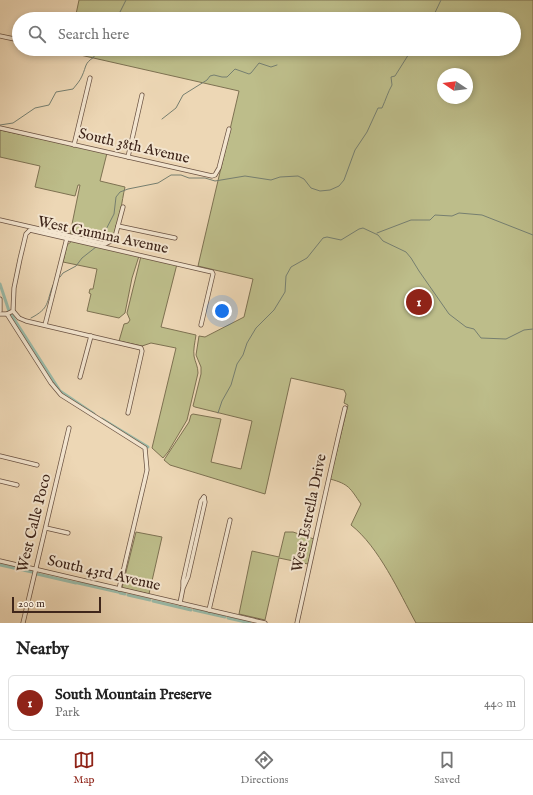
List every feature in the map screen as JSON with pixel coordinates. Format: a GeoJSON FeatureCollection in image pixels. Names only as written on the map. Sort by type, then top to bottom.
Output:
{"type":"FeatureCollection","features":[{"type":"Feature","properties":{"kind":"street"},"geometry":{"type":"LineString","coordinates":[[0,36],[12,39]]}},
{"type":"Feature","properties":{"kind":"street"},"geometry":{"type":"LineString","coordinates":[[74,145],[90,78]]}},
{"type":"Feature","properties":{"kind":"street"},"geometry":{"type":"LineString","coordinates":[[128,157],[142,95]]}},
{"type":"Feature","properties":{"kind":"street","name":"South 38th Avenue"},"geometry":{"type":"LineString","coordinates":[[0,128],[212,176],[219,168],[229,129]]}},
{"type":"Feature","properties":{"kind":"street"},"geometry":{"type":"LineString","coordinates":[[0,220],[105,244],[115,237],[123,207]]}},
{"type":"Feature","properties":{"kind":"street"},"geometry":{"type":"LineString","coordinates":[[118,226],[175,238]]}},
{"type":"Feature","properties":{"kind":"street","name":"West Gumina Avenue"},"geometry":{"type":"LineString","coordinates":[[11,313],[14,288],[26,234],[30,230],[212,272],[213,274],[201,325]]}},
{"type":"Feature","properties":{"kind":"street"},"geometry":{"type":"LineString","coordinates":[[45,325],[67,238]]}},
{"type":"Feature","properties":{"kind":"street"},"geometry":{"type":"LineString","coordinates":[[0,299],[0,310]]}},
{"type":"Feature","properties":{"kind":"street"},"geometry":{"type":"LineString","coordinates":[[0,314],[11,313],[19,318],[141,348],[142,351],[128,413]]}},
{"type":"Feature","properties":{"kind":"street"},"geometry":{"type":"LineString","coordinates":[[11,313],[51,383],[61,395],[145,448],[147,470],[120,589]]}},
{"type":"Feature","properties":{"kind":"street"},"geometry":{"type":"LineString","coordinates":[[80,377],[91,336]]}},
{"type":"Feature","properties":{"kind":"street","name":"West Estrella Drive"},"geometry":{"type":"LineString","coordinates":[[297,623],[345,408]]}},
{"type":"Feature","properties":{"kind":"street","name":"West Calle Poco"},"geometry":{"type":"LineString","coordinates":[[23,623],[69,428]]}},
{"type":"Feature","properties":{"kind":"street"},"geometry":{"type":"LineString","coordinates":[[0,456],[37,465]]}},
{"type":"Feature","properties":{"kind":"street"},"geometry":{"type":"LineString","coordinates":[[0,481],[17,485]]}},
{"type":"Feature","properties":{"kind":"street"},"geometry":{"type":"LineString","coordinates":[[180,603],[183,588],[188,576],[205,502],[204,497],[201,501],[186,566],[183,588]]}},
{"type":"Feature","properties":{"kind":"street"},"geometry":{"type":"LineString","coordinates":[[209,610],[230,520]]}},
{"type":"Feature","properties":{"kind":"street"},"geometry":{"type":"LineString","coordinates":[[46,528],[68,533]]}},
{"type":"Feature","properties":{"kind":"street","name":"South 43rd Avenue"},"geometry":{"type":"LineString","coordinates":[[0,561],[265,623]]}},
{"type":"Feature","properties":{"kind":"green space"},"geometry":{"type":"Polygon","coordinates":[[[79,0],[533,0],[533,623],[416,623],[388,571],[371,545],[351,525],[361,504],[348,487],[330,479],[348,405],[344,403],[346,394],[344,390],[291,378],[265,494],[170,465],[164,460],[193,414],[221,419],[211,462],[241,469],[252,421],[193,406],[201,374],[201,367],[196,355],[199,336],[205,337],[244,317],[253,279],[198,266],[239,91],[85,56],[521,56],[521,12],[76,12],[79,0]]]}},
{"type":"Feature","properties":{"kind":"green space"},"geometry":{"type":"Polygon","coordinates":[[[0,130],[107,153],[100,181],[125,187],[117,227],[112,238],[105,242],[70,234],[80,185],[78,185],[75,196],[35,187],[40,166],[0,157],[0,130]]]}},
{"type":"Feature","properties":{"kind":"green space"},"geometry":{"type":"Polygon","coordinates":[[[72,241],[139,256],[132,278],[125,313],[119,318],[87,311],[91,294],[89,293],[90,289],[93,289],[97,269],[63,262],[67,245],[72,241]]]}},
{"type":"Feature","properties":{"kind":"green space"},"geometry":{"type":"Polygon","coordinates":[[[141,256],[177,264],[161,327],[196,335],[194,358],[198,368],[198,373],[187,420],[163,458],[152,448],[176,348],[151,343],[142,346],[119,341],[124,324],[128,323],[130,320],[127,313],[141,256]]]}},
{"type":"Feature","properties":{"kind":"green space"},"geometry":{"type":"Polygon","coordinates":[[[136,532],[162,537],[149,594],[122,588],[136,532]]]}},
{"type":"Feature","properties":{"kind":"green space"},"geometry":{"type":"Polygon","coordinates":[[[285,532],[293,532],[314,539],[308,564],[279,558],[265,620],[239,614],[252,551],[279,557],[285,532]]]}},
{"type":"Feature","properties":{"kind":"waterway"},"geometry":{"type":"LineString","coordinates":[[120,12],[126,0]]}},
{"type":"Feature","properties":{"kind":"waterway"},"geometry":{"type":"LineString","coordinates":[[435,12],[441,0]]}},
{"type":"Feature","properties":{"kind":"waterway"},"geometry":{"type":"LineString","coordinates":[[0,125],[13,123],[35,108],[49,105],[56,92],[73,89],[81,78],[87,63],[94,56]]}},
{"type":"Feature","properties":{"kind":"waterway"},"geometry":{"type":"LineString","coordinates":[[100,241],[114,214],[116,197],[120,192],[158,183],[171,175],[181,175],[189,178],[205,178],[215,181],[245,176],[271,180],[280,177],[298,176],[304,179],[311,188],[320,191],[330,190],[339,186],[344,180],[355,150],[367,132],[378,108],[382,108],[392,85],[391,77],[395,76],[408,56]]}},
{"type":"Feature","properties":{"kind":"waterway"},"geometry":{"type":"LineString","coordinates":[[162,119],[176,108],[183,95],[207,80],[210,76],[214,75],[227,77],[235,69],[249,74],[259,63],[271,67],[277,65]]}},
{"type":"Feature","properties":{"kind":"waterway"},"geometry":{"type":"LineString","coordinates":[[377,233],[411,220],[430,220],[435,215],[452,216],[459,213],[482,215],[533,235]]}},
{"type":"Feature","properties":{"kind":"waterway"},"geometry":{"type":"LineString","coordinates":[[218,413],[222,401],[231,385],[237,364],[243,355],[247,343],[256,328],[274,310],[285,292],[286,276],[291,267],[307,258],[323,238],[327,237],[341,240],[363,228],[378,235],[383,241],[406,252],[449,314],[466,327],[474,329],[481,338],[506,339],[524,330],[533,329]]}},
{"type":"Feature","properties":{"kind":"waterway"},"geometry":{"type":"LineString","coordinates":[[60,277],[63,273],[76,266],[82,258],[96,247]]}},
{"type":"Feature","properties":{"kind":"waterway"},"geometry":{"type":"LineString","coordinates":[[0,284],[9,311],[60,391],[94,414]]}},
{"type":"Feature","properties":{"kind":"waterway"},"geometry":{"type":"LineString","coordinates":[[31,318],[44,308],[53,285]]}},
{"type":"Feature","properties":{"kind":"waterway"},"geometry":{"type":"LineString","coordinates":[[102,419],[148,447]]}},
{"type":"Feature","properties":{"kind":"waterway"},"geometry":{"type":"LineString","coordinates":[[0,565],[32,572]]}},
{"type":"Feature","properties":{"kind":"waterway"},"geometry":{"type":"LineString","coordinates":[[37,574],[76,583]]}},
{"type":"Feature","properties":{"kind":"waterway"},"geometry":{"type":"LineString","coordinates":[[78,583],[118,592]]}},
{"type":"Feature","properties":{"kind":"waterway"},"geometry":{"type":"LineString","coordinates":[[120,593],[125,594]]}},
{"type":"Feature","properties":{"kind":"waterway"},"geometry":{"type":"LineString","coordinates":[[128,595],[150,600]]}},
{"type":"Feature","properties":{"kind":"waterway"},"geometry":{"type":"LineString","coordinates":[[153,601],[191,610]]}},
{"type":"Feature","properties":{"kind":"waterway"},"geometry":{"type":"LineString","coordinates":[[194,610],[225,617]]}},
{"type":"Feature","properties":{"kind":"waterway"},"geometry":{"type":"LineString","coordinates":[[228,618],[250,623]]}},
{"type":"Feature","properties":{"kind":"place","name":"South Mountain Preserve"},"geometry":{"type":"Point","coordinates":[419,302]}}]}
